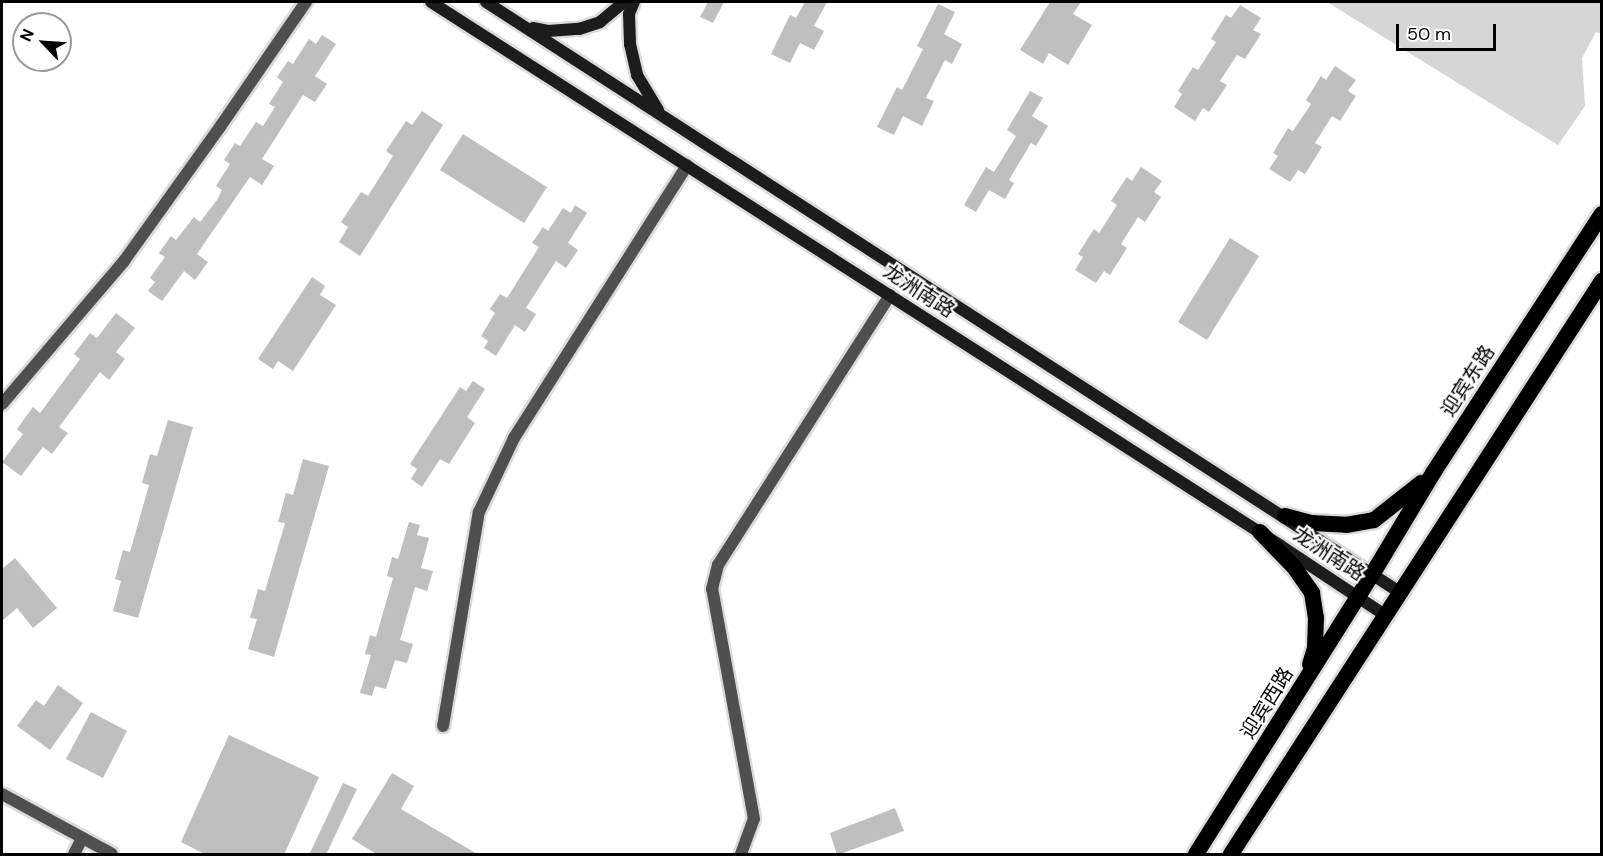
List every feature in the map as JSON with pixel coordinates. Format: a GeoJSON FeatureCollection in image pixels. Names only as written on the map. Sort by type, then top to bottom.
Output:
{"type":"FeatureCollection","features":[{"type":"Feature","properties":{"kind":"highway","name":"迎宾东路"},"geometry":{"type":"LineString","coordinates":[[1373,573],[1433,473],[1602,214]]}},
{"type":"Feature","properties":{"kind":"highway"},"geometry":{"type":"LineString","coordinates":[[1231,855],[1602,281]]}},
{"type":"Feature","properties":{"kind":"highway"},"geometry":{"type":"LineString","coordinates":[[1285,516],[1312,523],[1346,525],[1374,520],[1433,473]]}},
{"type":"Feature","properties":{"kind":"highway"},"geometry":{"type":"LineString","coordinates":[[1260,532],[1294,567],[1312,593],[1316,618],[1315,648],[1306,681]]}},
{"type":"Feature","properties":{"kind":"highway","name":"迎宾西路"},"geometry":{"type":"LineString","coordinates":[[1196,855],[1373,573]]}},
{"type":"Feature","properties":{"kind":"main road","name":"龙洲南路"},"geometry":{"type":"LineString","coordinates":[[431,2],[1260,532],[1385,615]]}},
{"type":"Feature","properties":{"kind":"main road","name":"龙洲南路"},"geometry":{"type":"LineString","coordinates":[[486,2],[1401,593]]}},
{"type":"Feature","properties":{"kind":"main road"},"geometry":{"type":"LineString","coordinates":[[525,27],[548,32],[579,28],[600,22],[624,2]]}},
{"type":"Feature","properties":{"kind":"main road"},"geometry":{"type":"LineString","coordinates":[[634,2],[629,14],[630,44],[638,75],[660,113]]}},
{"type":"Feature","properties":{"kind":"street"},"geometry":{"type":"LineString","coordinates":[[2,404],[124,261],[306,2]]}},
{"type":"Feature","properties":{"kind":"street"},"geometry":{"type":"LineString","coordinates":[[443,726],[479,512],[514,438],[687,165]]}},
{"type":"Feature","properties":{"kind":"street"},"geometry":{"type":"LineString","coordinates":[[741,855],[754,819],[712,589],[718,565],[890,295]]}},
{"type":"Feature","properties":{"kind":"street"},"geometry":{"type":"LineString","coordinates":[[2,794],[112,855]]}},
{"type":"Feature","properties":{"kind":"street"},"geometry":{"type":"LineString","coordinates":[[74,855],[82,838]]}},
{"type":"Feature","properties":{"kind":"shaded area"},"geometry":{"type":"Polygon","coordinates":[[[1327,2],[1601,2],[1601,33],[1596,32],[1582,58],[1585,106],[1558,145],[1327,2]]]}},
{"type":"Feature","properties":{"kind":"building"},"geometry":{"type":"Polygon","coordinates":[[[708,2],[724,2],[713,23],[700,17],[708,2]]]}},
{"type":"Feature","properties":{"kind":"building"},"geometry":{"type":"Polygon","coordinates":[[[805,2],[827,2],[814,26],[824,31],[814,50],[800,43],[790,63],[771,54],[790,15],[796,18],[805,2]]]}},
{"type":"Feature","properties":{"kind":"building"},"geometry":{"type":"Polygon","coordinates":[[[1050,2],[1081,2],[1073,14],[1092,25],[1068,65],[1049,53],[1043,64],[1020,50],[1050,2]]]}},
{"type":"Feature","properties":{"kind":"building"},"geometry":{"type":"Polygon","coordinates":[[[938,4],[955,12],[944,34],[962,44],[952,64],[945,60],[926,98],[934,101],[922,126],[903,116],[894,135],[877,127],[897,87],[902,90],[923,49],[917,46],[938,4]]]}},
{"type":"Feature","properties":{"kind":"building"},"geometry":{"type":"Polygon","coordinates":[[[1240,5],[1261,18],[1253,30],[1261,34],[1245,59],[1237,55],[1220,81],[1227,85],[1209,112],[1203,108],[1195,121],[1174,107],[1182,94],[1178,91],[1193,67],[1198,70],[1216,42],[1211,39],[1226,15],[1231,18],[1240,5]]]}},
{"type":"Feature","properties":{"kind":"building"},"geometry":{"type":"Polygon","coordinates":[[[322,35],[336,44],[315,76],[327,84],[315,102],[303,95],[262,159],[274,166],[262,185],[250,177],[197,254],[208,262],[195,280],[184,271],[162,301],[148,291],[155,282],[150,278],[165,257],[159,253],[171,236],[176,240],[194,217],[200,222],[217,200],[222,190],[216,186],[230,164],[224,160],[235,143],[240,146],[256,122],[263,126],[275,107],[269,104],[283,82],[277,77],[288,61],[293,64],[309,39],[316,44],[322,35]]]}},
{"type":"Feature","properties":{"kind":"building"},"geometry":{"type":"Polygon","coordinates":[[[1335,66],[1356,80],[1348,91],[1356,96],[1340,121],[1332,116],[1315,143],[1322,147],[1305,174],[1298,170],[1290,182],[1269,169],[1278,156],[1273,153],[1288,128],[1293,131],[1311,104],[1306,100],[1321,76],[1326,80],[1335,66]]]}},
{"type":"Feature","properties":{"kind":"building"},"geometry":{"type":"Polygon","coordinates":[[[1030,91],[1043,98],[1032,116],[1048,126],[1036,146],[1031,143],[1009,180],[1014,183],[1005,199],[989,190],[976,212],[964,205],[986,167],[994,172],[1016,136],[1007,130],[1030,91]]]}},
{"type":"Feature","properties":{"kind":"building"},"geometry":{"type":"Polygon","coordinates":[[[422,111],[443,125],[360,256],[339,242],[348,227],[341,222],[361,192],[368,196],[393,156],[386,151],[406,121],[412,125],[422,111]]]}},
{"type":"Feature","properties":{"kind":"building"},"geometry":{"type":"Polygon","coordinates":[[[463,134],[547,187],[524,223],[440,170],[463,134]]]}},
{"type":"Feature","properties":{"kind":"building"},"geometry":{"type":"Polygon","coordinates":[[[1141,167],[1162,181],[1154,192],[1161,197],[1145,222],[1138,217],[1121,244],[1127,248],[1110,275],[1104,271],[1096,283],[1075,270],[1083,257],[1078,254],[1094,229],[1099,233],[1117,205],[1111,201],[1127,177],[1132,181],[1141,167]]]}},
{"type":"Feature","properties":{"kind":"building"},"geometry":{"type":"Polygon","coordinates":[[[575,205],[587,213],[568,243],[578,250],[566,268],[556,261],[526,308],[536,314],[525,332],[515,325],[496,356],[484,348],[488,341],[481,336],[495,313],[490,309],[500,294],[507,298],[539,247],[532,243],[543,227],[548,231],[563,208],[571,213],[575,205]]]}},
{"type":"Feature","properties":{"kind":"building"},"geometry":{"type":"Polygon","coordinates":[[[1230,238],[1259,256],[1207,340],[1178,322],[1230,238]]]}},
{"type":"Feature","properties":{"kind":"building"},"geometry":{"type":"Polygon","coordinates":[[[312,277],[325,286],[320,295],[336,305],[293,371],[278,361],[273,369],[258,359],[312,277]]]}},
{"type":"Feature","properties":{"kind":"building"},"geometry":{"type":"Polygon","coordinates":[[[116,313],[135,328],[116,352],[125,359],[109,380],[100,372],[59,427],[68,433],[52,454],[43,447],[21,476],[2,462],[23,434],[17,429],[33,407],[40,413],[80,359],[74,354],[90,333],[97,338],[116,313]]]}},
{"type":"Feature","properties":{"kind":"building"},"geometry":{"type":"Polygon","coordinates":[[[473,381],[485,389],[467,417],[475,423],[449,464],[440,459],[422,487],[411,479],[417,469],[410,464],[460,387],[466,391],[473,381]]]}},
{"type":"Feature","properties":{"kind":"building"},"geometry":{"type":"Polygon","coordinates":[[[168,420],[193,427],[138,618],[113,611],[121,581],[115,579],[123,550],[130,552],[149,485],[142,483],[150,454],[157,456],[168,420]]]}},
{"type":"Feature","properties":{"kind":"building"},"geometry":{"type":"Polygon","coordinates":[[[303,459],[329,466],[274,657],[248,649],[257,619],[250,618],[258,589],[265,591],[285,523],[278,522],[286,493],[293,495],[303,459]]]}},
{"type":"Feature","properties":{"kind":"building"},"geometry":{"type":"Polygon","coordinates":[[[409,522],[420,525],[417,535],[429,538],[421,568],[433,571],[427,591],[415,587],[400,640],[413,644],[407,663],[395,660],[386,689],[375,686],[372,696],[360,693],[371,655],[365,654],[370,635],[376,637],[393,578],[387,576],[392,557],[398,559],[409,522]]]}},
{"type":"Feature","properties":{"kind":"building"},"geometry":{"type":"Polygon","coordinates":[[[15,558],[57,608],[33,628],[17,608],[2,621],[2,569],[15,558]]]}},
{"type":"Feature","properties":{"kind":"building"},"geometry":{"type":"Polygon","coordinates":[[[58,685],[83,703],[50,750],[17,726],[36,700],[44,706],[58,685]]]}},
{"type":"Feature","properties":{"kind":"building"},"geometry":{"type":"Polygon","coordinates":[[[91,712],[127,731],[103,778],[66,759],[91,712]]]}},
{"type":"Feature","properties":{"kind":"building"},"geometry":{"type":"Polygon","coordinates":[[[229,735],[319,777],[284,855],[206,855],[181,842],[229,735]]]}},
{"type":"Feature","properties":{"kind":"building"},"geometry":{"type":"Polygon","coordinates":[[[392,773],[414,786],[401,809],[479,855],[378,855],[352,839],[392,773]]]}},
{"type":"Feature","properties":{"kind":"building"},"geometry":{"type":"Polygon","coordinates":[[[343,783],[357,789],[326,855],[309,855],[343,783]]]}},
{"type":"Feature","properties":{"kind":"building"},"geometry":{"type":"Polygon","coordinates":[[[895,808],[904,831],[837,855],[830,833],[895,808]]]}}]}
